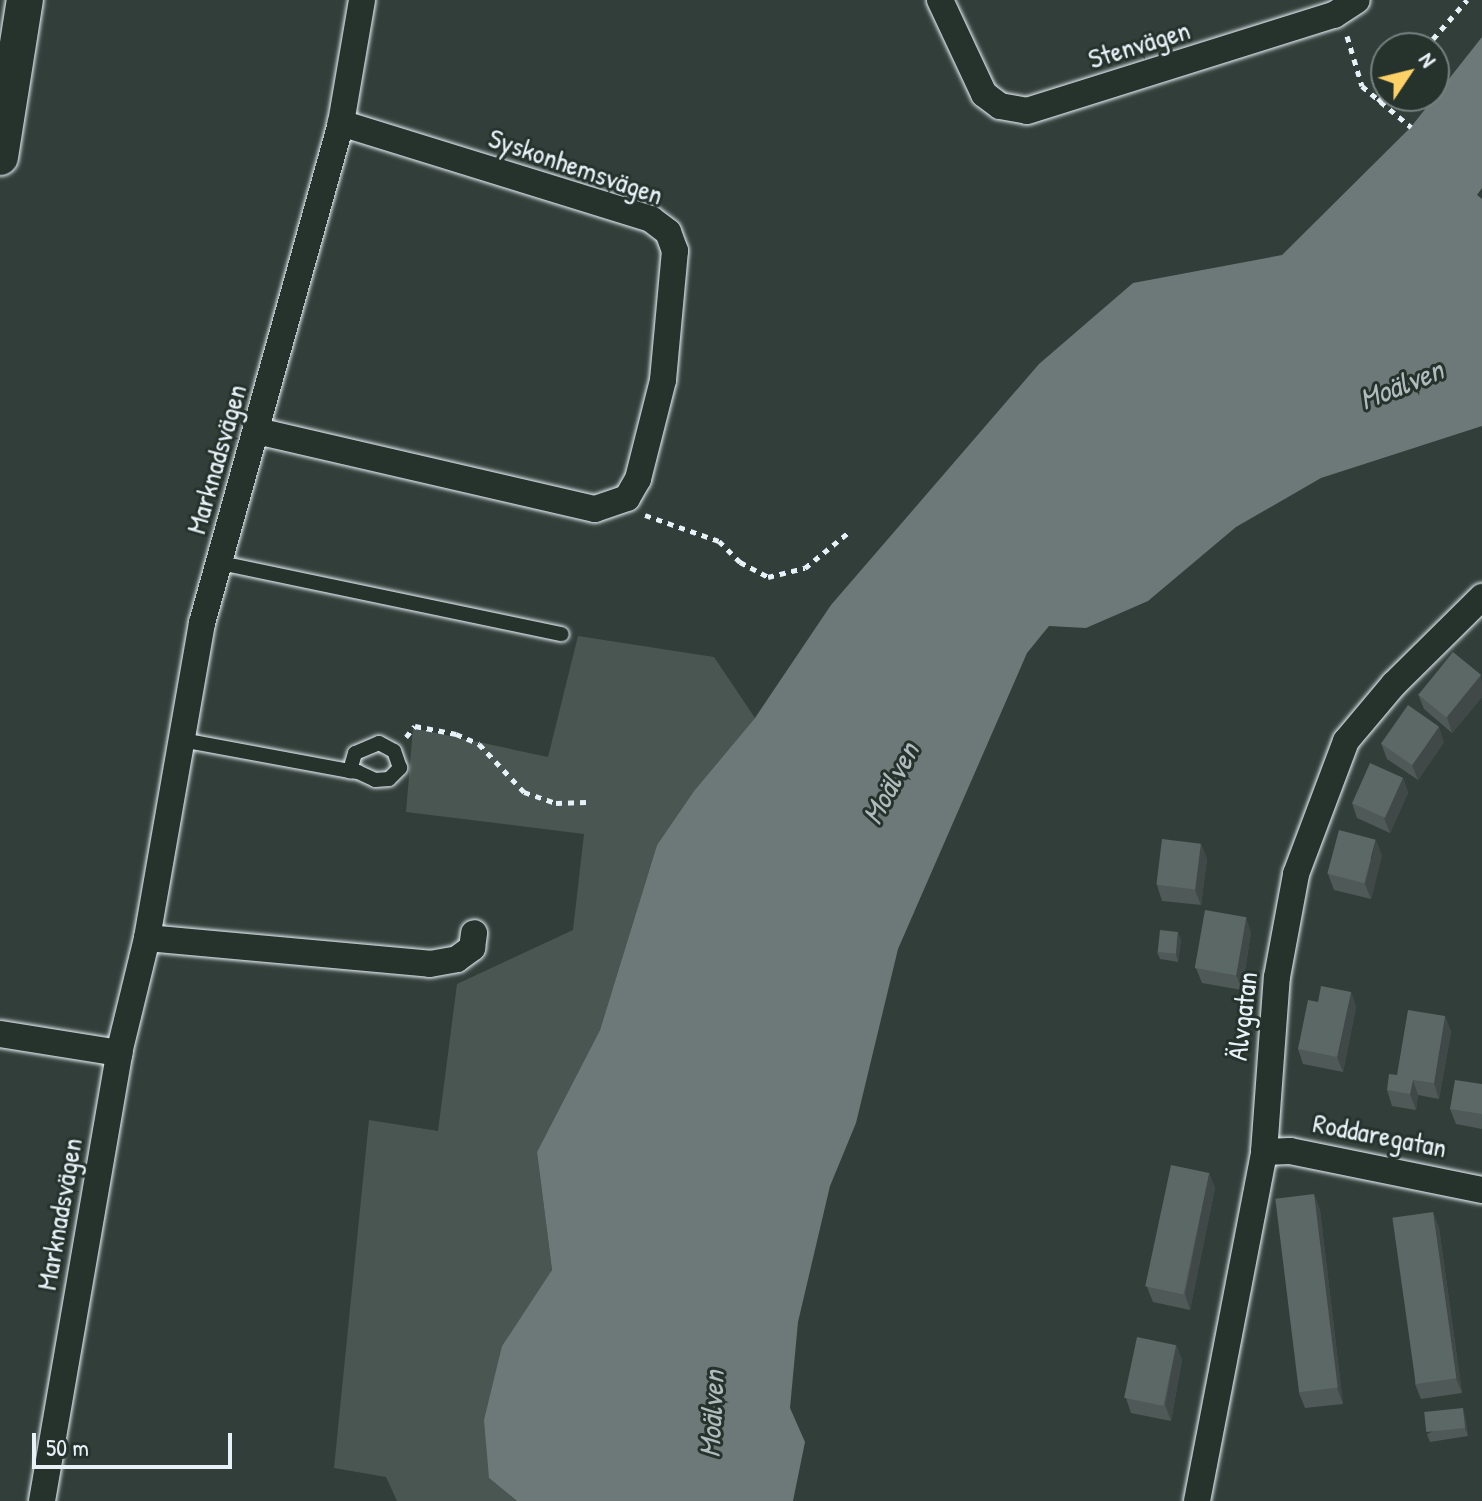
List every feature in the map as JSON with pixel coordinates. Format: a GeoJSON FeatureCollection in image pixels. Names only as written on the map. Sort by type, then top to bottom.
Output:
{"type":"FeatureCollection","features":[{"type":"Feature","properties":{"kind":"main road"},"geometry":{"type":"LineString","coordinates":[[0,157],[25,0]]}},
{"type":"Feature","properties":{"kind":"street","name":"Marknadsvägen"},"geometry":{"type":"LineString","coordinates":[[42,1501],[119,1053],[147,938],[202,623],[341,123],[362,0]]}},
{"type":"Feature","properties":{"kind":"street","name":"Stenvägen"},"geometry":{"type":"LineString","coordinates":[[940,0],[984,94],[1000,106],[1027,111],[1334,15],[1357,0]]}},
{"type":"Feature","properties":{"kind":"street","name":"Syskonhemsvägen"},"geometry":{"type":"LineString","coordinates":[[341,123],[651,219],[668,232],[675,251],[663,380],[638,479],[627,498],[609,504]]}},
{"type":"Feature","properties":{"kind":"street"},"geometry":{"type":"LineString","coordinates":[[257,431],[451,479],[595,509],[609,504]]}},
{"type":"Feature","properties":{"kind":"street","name":"Älvgatan"},"geometry":{"type":"LineString","coordinates":[[1197,1501],[1264,1152],[1277,977],[1296,874],[1315,811],[1346,741],[1394,684],[1482,597]]}},
{"type":"Feature","properties":{"kind":"street"},"geometry":{"type":"LineString","coordinates":[[147,938],[430,964],[457,959],[472,948],[474,933]]}},
{"type":"Feature","properties":{"kind":"street"},"geometry":{"type":"LineString","coordinates":[[0,1034],[119,1053]]}},
{"type":"Feature","properties":{"kind":"street","name":"Roddaregatan"},"geometry":{"type":"LineString","coordinates":[[1264,1152],[1290,1151],[1482,1190]]}},
{"type":"Feature","properties":{"kind":"lane"},"geometry":{"type":"LineString","coordinates":[[221,563],[562,634]]}},
{"type":"Feature","properties":{"kind":"lane"},"geometry":{"type":"LineString","coordinates":[[182,740],[350,771],[375,780],[389,779],[400,768],[394,751],[379,743],[361,747],[350,771]]}},
{"type":"Feature","properties":{"kind":"path"},"geometry":{"type":"LineString","coordinates":[[1439,32],[1467,0]]}},
{"type":"Feature","properties":{"kind":"path"},"geometry":{"type":"LineString","coordinates":[[1334,15],[1349,40],[1362,86],[1370,94]]}},
{"type":"Feature","properties":{"kind":"path"},"geometry":{"type":"LineString","coordinates":[[1391,112],[1411,127]]}},
{"type":"Feature","properties":{"kind":"path"},"geometry":{"type":"LineString","coordinates":[[609,504],[719,541],[740,562],[768,577],[805,568],[849,532]]}},
{"type":"Feature","properties":{"kind":"path"},"geometry":{"type":"LineString","coordinates":[[394,751],[415,726],[456,734],[479,744],[524,792],[556,803],[586,802]]}},
{"type":"Feature","properties":{"kind":"shaded area"},"geometry":{"type":"Polygon","coordinates":[[[578,636],[714,657],[755,718],[694,791],[657,845],[600,1030],[537,1152],[552,1271],[502,1346],[489,1478],[517,1501],[397,1501],[386,1477],[334,1468],[369,1120],[438,1131],[457,984],[573,930],[584,834],[406,812],[413,728],[548,757],[578,636]]]}},
{"type":"Feature","properties":{"kind":"water","name":"Moälven"},"geometry":{"type":"Polygon","coordinates":[[[1482,37],[1482,188],[1477,195],[1482,199],[1482,426],[1321,478],[1236,527],[1148,601],[1086,628],[1049,626],[1027,653],[898,949],[856,1123],[830,1186],[798,1322],[790,1408],[805,1442],[793,1501],[517,1501],[489,1478],[484,1420],[502,1346],[552,1270],[537,1152],[600,1030],[657,845],[694,791],[755,718],[831,605],[1039,364],[1133,283],[1282,255],[1423,112],[1450,112],[1450,78],[1482,37]]]}},
{"type":"Feature","properties":{"kind":"building"},"geometry":{"type":"Polygon","coordinates":[[[1453,652],[1481,675],[1446,717],[1418,695],[1453,652]]]}},
{"type":"Feature","properties":{"kind":"building"},"geometry":{"type":"Polygon","coordinates":[[[1408,705],[1439,727],[1412,765],[1381,744],[1408,705]]]}},
{"type":"Feature","properties":{"kind":"building"},"geometry":{"type":"Polygon","coordinates":[[[1370,763],[1403,778],[1385,818],[1352,803],[1370,763]]]}},
{"type":"Feature","properties":{"kind":"building"},"geometry":{"type":"Polygon","coordinates":[[[1339,830],[1376,840],[1364,883],[1327,873],[1339,830]]]}},
{"type":"Feature","properties":{"kind":"building"},"geometry":{"type":"Polygon","coordinates":[[[1162,839],[1201,844],[1195,889],[1156,885],[1162,839]]]}},
{"type":"Feature","properties":{"kind":"building"},"geometry":{"type":"Polygon","coordinates":[[[1205,910],[1246,917],[1236,975],[1195,968],[1205,910]]]}},
{"type":"Feature","properties":{"kind":"building"},"geometry":{"type":"Polygon","coordinates":[[[1160,930],[1178,932],[1176,954],[1158,952],[1160,930]]]}},
{"type":"Feature","properties":{"kind":"building"},"geometry":{"type":"Polygon","coordinates":[[[1321,986],[1351,992],[1337,1057],[1298,1049],[1308,1000],[1318,1002],[1321,986]]]}},
{"type":"Feature","properties":{"kind":"building"},"geometry":{"type":"Polygon","coordinates":[[[1408,1010],[1445,1016],[1434,1083],[1413,1080],[1410,1094],[1387,1090],[1389,1074],[1397,1075],[1408,1010]]]}},
{"type":"Feature","properties":{"kind":"building"},"geometry":{"type":"Polygon","coordinates":[[[1455,1080],[1482,1084],[1482,1114],[1450,1109],[1455,1080]]]}},
{"type":"Feature","properties":{"kind":"building"},"geometry":{"type":"Polygon","coordinates":[[[1171,1165],[1209,1173],[1183,1294],[1145,1286],[1171,1165]]]}},
{"type":"Feature","properties":{"kind":"building"},"geometry":{"type":"Polygon","coordinates":[[[1314,1194],[1338,1388],[1299,1392],[1275,1199],[1314,1194]]]}},
{"type":"Feature","properties":{"kind":"building"},"geometry":{"type":"Polygon","coordinates":[[[1433,1212],[1456,1378],[1416,1384],[1392,1218],[1433,1212]]]}},
{"type":"Feature","properties":{"kind":"building"},"geometry":{"type":"Polygon","coordinates":[[[1137,1337],[1176,1345],[1163,1406],[1124,1398],[1137,1337]]]}},
{"type":"Feature","properties":{"kind":"building"},"geometry":{"type":"Polygon","coordinates":[[[1463,1408],[1465,1428],[1426,1432],[1424,1412],[1463,1408]]]}}]}
